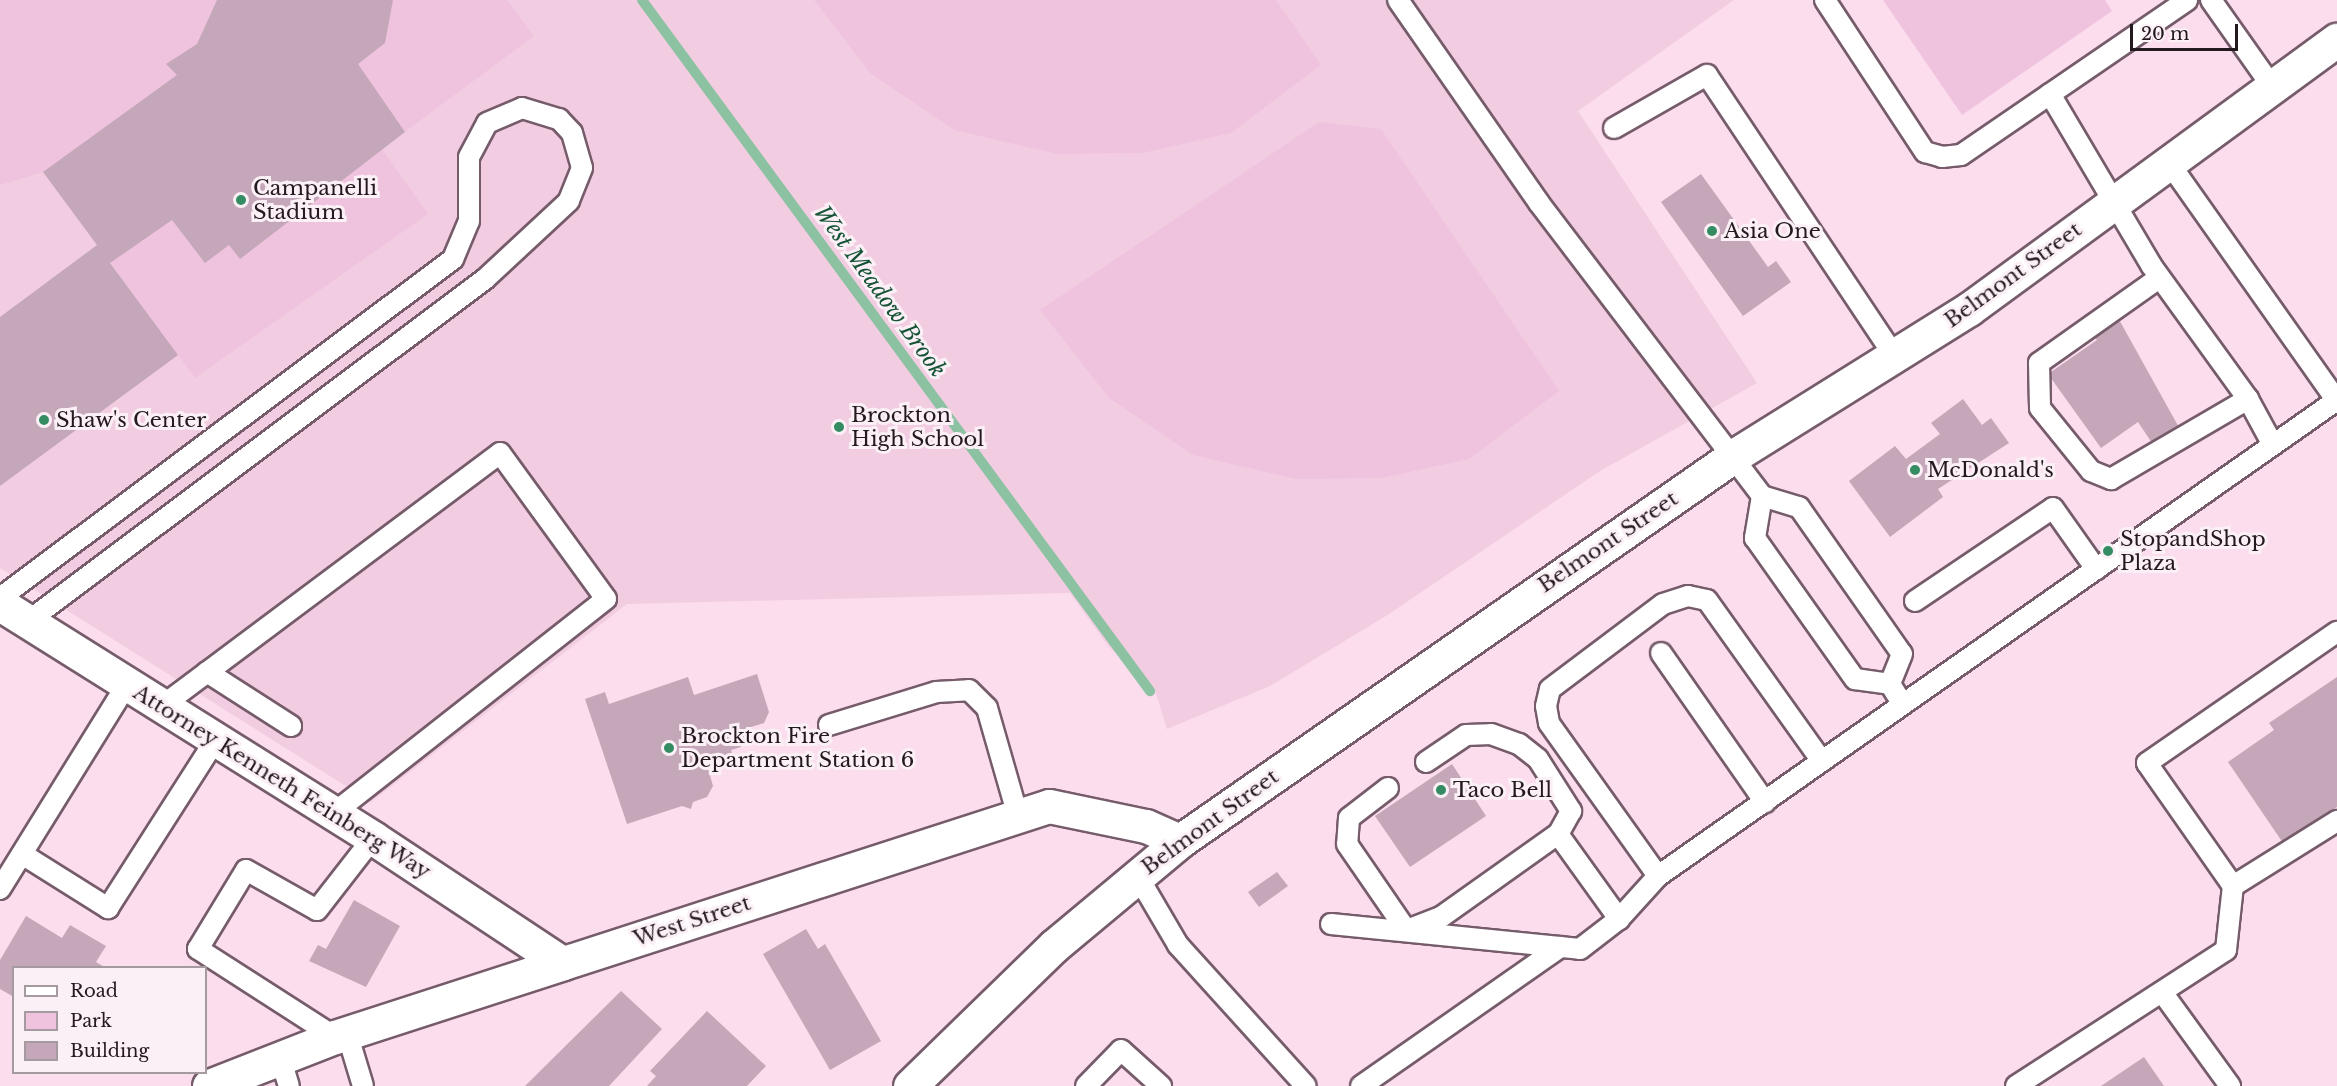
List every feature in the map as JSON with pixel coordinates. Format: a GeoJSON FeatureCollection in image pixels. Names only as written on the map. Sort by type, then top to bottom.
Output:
{"type":"FeatureCollection","features":[{"type":"Feature","properties":{"kind":"main road","name":"Belmont Street"},"geometry":{"type":"LineString","coordinates":[[910,1086],[990,1005],[1137,875],[1180,841],[1732,457],[1894,357],[2271,85],[2337,40]]}},
{"type":"Feature","properties":{"kind":"main road","name":"Attorney Kenneth Feinberg Way"},"geometry":{"type":"LineString","coordinates":[[13,613],[334,813],[562,963]]}},
{"type":"Feature","properties":{"kind":"main road","name":"West Street"},"geometry":{"type":"LineString","coordinates":[[209,1086],[284,1071],[341,1035],[1049,806],[1146,826],[1180,841]]}},
{"type":"Feature","properties":{"kind":"lane"},"geometry":{"type":"LineString","coordinates":[[1398,0],[1498,147],[1762,496],[1799,507],[1902,654],[1890,684]]}},
{"type":"Feature","properties":{"kind":"lane"},"geometry":{"type":"LineString","coordinates":[[1825,0],[1925,152],[1961,155],[2187,0]]}},
{"type":"Feature","properties":{"kind":"lane"},"geometry":{"type":"LineString","coordinates":[[2211,0],[2271,85]]}},
{"type":"Feature","properties":{"kind":"lane"},"geometry":{"type":"LineString","coordinates":[[1614,128],[1707,75],[1894,357]]}},
{"type":"Feature","properties":{"kind":"lane"},"geometry":{"type":"LineString","coordinates":[[2050,94],[2115,199],[2159,278],[2248,399],[2273,445]]}},
{"type":"Feature","properties":{"kind":"lane"},"geometry":{"type":"LineString","coordinates":[[0,598],[453,259],[469,221],[469,157],[487,123],[522,108],[559,119],[572,133],[582,168],[578,185],[557,215],[501,265],[13,613]]}},
{"type":"Feature","properties":{"kind":"lane"},"geometry":{"type":"LineString","coordinates":[[1331,924],[1580,949],[1619,920],[1658,876],[2337,400],[2167,160]]}},
{"type":"Feature","properties":{"kind":"lane"},"geometry":{"type":"LineString","coordinates":[[2159,278],[2038,363],[2040,408],[2091,471],[2111,479],[2248,399]]}},
{"type":"Feature","properties":{"kind":"lane"},"geometry":{"type":"LineString","coordinates":[[162,706],[500,453],[606,599],[334,813]]}},
{"type":"Feature","properties":{"kind":"lane"},"geometry":{"type":"LineString","coordinates":[[1762,496],[1755,538],[1855,679],[1890,684],[1904,704]]}},
{"type":"Feature","properties":{"kind":"lane"},"geometry":{"type":"LineString","coordinates":[[1915,601],[2053,508],[2096,569]]}},
{"type":"Feature","properties":{"kind":"lane"},"geometry":{"type":"LineString","coordinates":[[1658,876],[1549,723],[1546,706],[1550,689],[1663,604],[1688,596],[1707,600],[1822,761]]}},
{"type":"Feature","properties":{"kind":"lane"},"geometry":{"type":"LineString","coordinates":[[2016,1086],[2226,950],[2233,886],[2147,763],[2337,632]]}},
{"type":"Feature","properties":{"kind":"lane"},"geometry":{"type":"LineString","coordinates":[[1661,653],[1765,802]]}},
{"type":"Feature","properties":{"kind":"lane"},"geometry":{"type":"LineString","coordinates":[[207,672],[291,726]]}},
{"type":"Feature","properties":{"kind":"lane"},"geometry":{"type":"LineString","coordinates":[[0,889],[127,684]]}},
{"type":"Feature","properties":{"kind":"lane"},"geometry":{"type":"LineString","coordinates":[[829,725],[936,692],[969,690],[987,708],[1018,816]]}},
{"type":"Feature","properties":{"kind":"lane"},"geometry":{"type":"LineString","coordinates":[[1406,930],[1441,917],[1558,834],[1570,811],[1538,759],[1520,744],[1491,734],[1466,735],[1426,762]]}},
{"type":"Feature","properties":{"kind":"lane"},"geometry":{"type":"LineString","coordinates":[[22,854],[108,908],[216,740]]}},
{"type":"Feature","properties":{"kind":"lane"},"geometry":{"type":"LineString","coordinates":[[1388,788],[1349,818],[1347,844],[1406,930]]}},
{"type":"Feature","properties":{"kind":"lane"},"geometry":{"type":"LineString","coordinates":[[2233,886],[2337,821]]}},
{"type":"Feature","properties":{"kind":"lane"},"geometry":{"type":"LineString","coordinates":[[1558,834],[1619,920]]}},
{"type":"Feature","properties":{"kind":"lane"},"geometry":{"type":"LineString","coordinates":[[363,1086],[341,1035],[198,949],[246,870],[317,910],[373,838]]}},
{"type":"Feature","properties":{"kind":"lane"},"geometry":{"type":"LineString","coordinates":[[1137,875],[1178,945],[1306,1086]]}},
{"type":"Feature","properties":{"kind":"lane"},"geometry":{"type":"LineString","coordinates":[[1361,1086],[1560,947]]}},
{"type":"Feature","properties":{"kind":"lane"},"geometry":{"type":"LineString","coordinates":[[2162,992],[2230,1086]]}},
{"type":"Feature","properties":{"kind":"lane"},"geometry":{"type":"LineString","coordinates":[[1086,1086],[1121,1050],[1161,1086]]}},
{"type":"Feature","properties":{"kind":"shaded area","name":"Brockton High School"},"geometry":{"type":"Polygon","coordinates":[[[0,0],[1734,0],[1578,111],[1757,383],[1600,471],[1386,616],[1270,686],[1167,729],[1155,690],[1108,646],[1070,593],[627,604],[371,802],[0,568],[0,0]]]}},
{"type":"Feature","properties":{"kind":"green space","name":"Campanelli Stadium"},"geometry":{"type":"Polygon","coordinates":[[[0,0],[507,0],[534,36],[382,149],[428,214],[195,378],[43,172],[0,185],[0,0]]]}},
{"type":"Feature","properties":{"kind":"green space"},"geometry":{"type":"Polygon","coordinates":[[[814,0],[1276,0],[1321,65],[1231,133],[1143,153],[1057,154],[954,130],[870,73],[814,0]]]}},
{"type":"Feature","properties":{"kind":"green space"},"geometry":{"type":"Polygon","coordinates":[[[1883,0],[2105,0],[2112,11],[1962,115],[1883,0]]]}},
{"type":"Feature","properties":{"kind":"green space"},"geometry":{"type":"Polygon","coordinates":[[[1319,122],[1381,129],[1559,391],[1469,459],[1382,478],[1296,479],[1193,455],[1109,398],[1040,310],[1319,122]]]}},
{"type":"Feature","properties":{"kind":"building","name":"Campanelli Stadium"},"geometry":{"type":"Polygon","coordinates":[[[217,0],[393,0],[385,43],[358,64],[405,132],[240,259],[229,245],[205,263],[172,220],[110,263],[178,355],[0,486],[0,317],[97,245],[43,172],[177,75],[166,64],[197,44],[217,0]]]}},
{"type":"Feature","properties":{"kind":"building","name":"Asia One"},"geometry":{"type":"Polygon","coordinates":[[[1701,174],[1768,267],[1776,261],[1791,282],[1743,316],[1661,202],[1701,174]]]}},
{"type":"Feature","properties":{"kind":"building"},"geometry":{"type":"Polygon","coordinates":[[[2117,316],[2181,431],[2156,449],[2138,422],[2101,448],[2048,374],[2097,340],[2092,334],[2117,316]]]}},
{"type":"Feature","properties":{"kind":"building","name":"McDonald's"},"geometry":{"type":"Polygon","coordinates":[[[1963,399],[1982,425],[1991,418],[2009,443],[1938,489],[1943,497],[1890,537],[1849,481],[1895,446],[1906,459],[1940,434],[1931,423],[1963,399]]]}},
{"type":"Feature","properties":{"kind":"building","name":"Brockton Fire Department Station 6"},"geometry":{"type":"Polygon","coordinates":[[[757,674],[769,712],[764,723],[751,727],[753,735],[739,738],[741,747],[731,750],[733,757],[707,765],[713,786],[707,797],[693,802],[691,809],[682,806],[627,824],[585,699],[605,692],[609,704],[688,677],[694,695],[757,674]]]}},
{"type":"Feature","properties":{"kind":"building"},"geometry":{"type":"Polygon","coordinates":[[[2337,677],[2337,807],[2283,843],[2228,762],[2274,730],[2269,723],[2337,677]]]}},
{"type":"Feature","properties":{"kind":"building","name":"Taco Bell"},"geometry":{"type":"Polygon","coordinates":[[[1452,764],[1486,816],[1410,867],[1375,816],[1452,764]]]}},
{"type":"Feature","properties":{"kind":"building"},"geometry":{"type":"Polygon","coordinates":[[[1277,872],[1288,886],[1259,907],[1248,892],[1277,872]]]}},
{"type":"Feature","properties":{"kind":"building"},"geometry":{"type":"Polygon","coordinates":[[[354,900],[400,926],[366,987],[309,961],[318,945],[326,949],[354,900]]]}},
{"type":"Feature","properties":{"kind":"building"},"geometry":{"type":"Polygon","coordinates":[[[26,916],[62,938],[70,925],[106,946],[96,962],[103,966],[12,966],[12,996],[0,989],[0,960],[26,916]]]}},
{"type":"Feature","properties":{"kind":"building"},"geometry":{"type":"Polygon","coordinates":[[[806,929],[818,949],[825,944],[881,1041],[830,1070],[763,954],[806,929]]]}},
{"type":"Feature","properties":{"kind":"building"},"geometry":{"type":"Polygon","coordinates":[[[621,991],[662,1029],[609,1086],[525,1086],[621,991]]]}},
{"type":"Feature","properties":{"kind":"building"},"geometry":{"type":"Polygon","coordinates":[[[707,1011],[766,1066],[747,1086],[647,1086],[656,1076],[650,1071],[707,1011]]]}},
{"type":"Feature","properties":{"kind":"building"},"geometry":{"type":"Polygon","coordinates":[[[2144,1057],[2164,1086],[2101,1086],[2144,1057]]]}},
{"type":"Feature","properties":{"kind":"waterway","name":"West Meadow Brook"},"geometry":{"type":"LineString","coordinates":[[642,0],[1150,691]]}},
{"type":"Feature","properties":{"kind":"place","name":"Campanelli Stadium"},"geometry":{"type":"Point","coordinates":[241,200]}},
{"type":"Feature","properties":{"kind":"place","name":"Asia One"},"geometry":{"type":"Point","coordinates":[1712,231]}},
{"type":"Feature","properties":{"kind":"place","name":"Shaw's Center"},"geometry":{"type":"Point","coordinates":[44,420]}},
{"type":"Feature","properties":{"kind":"place","name":"Brockton High School"},"geometry":{"type":"Point","coordinates":[839,427]}},
{"type":"Feature","properties":{"kind":"place","name":"McDonald's"},"geometry":{"type":"Point","coordinates":[1915,470]}},
{"type":"Feature","properties":{"kind":"place","name":"StopandShop Plaza"},"geometry":{"type":"Point","coordinates":[2108,551]}},
{"type":"Feature","properties":{"kind":"place","name":"Brockton Fire Department Station 6"},"geometry":{"type":"Point","coordinates":[669,748]}},
{"type":"Feature","properties":{"kind":"place","name":"Taco Bell"},"geometry":{"type":"Point","coordinates":[1441,790]}}]}
